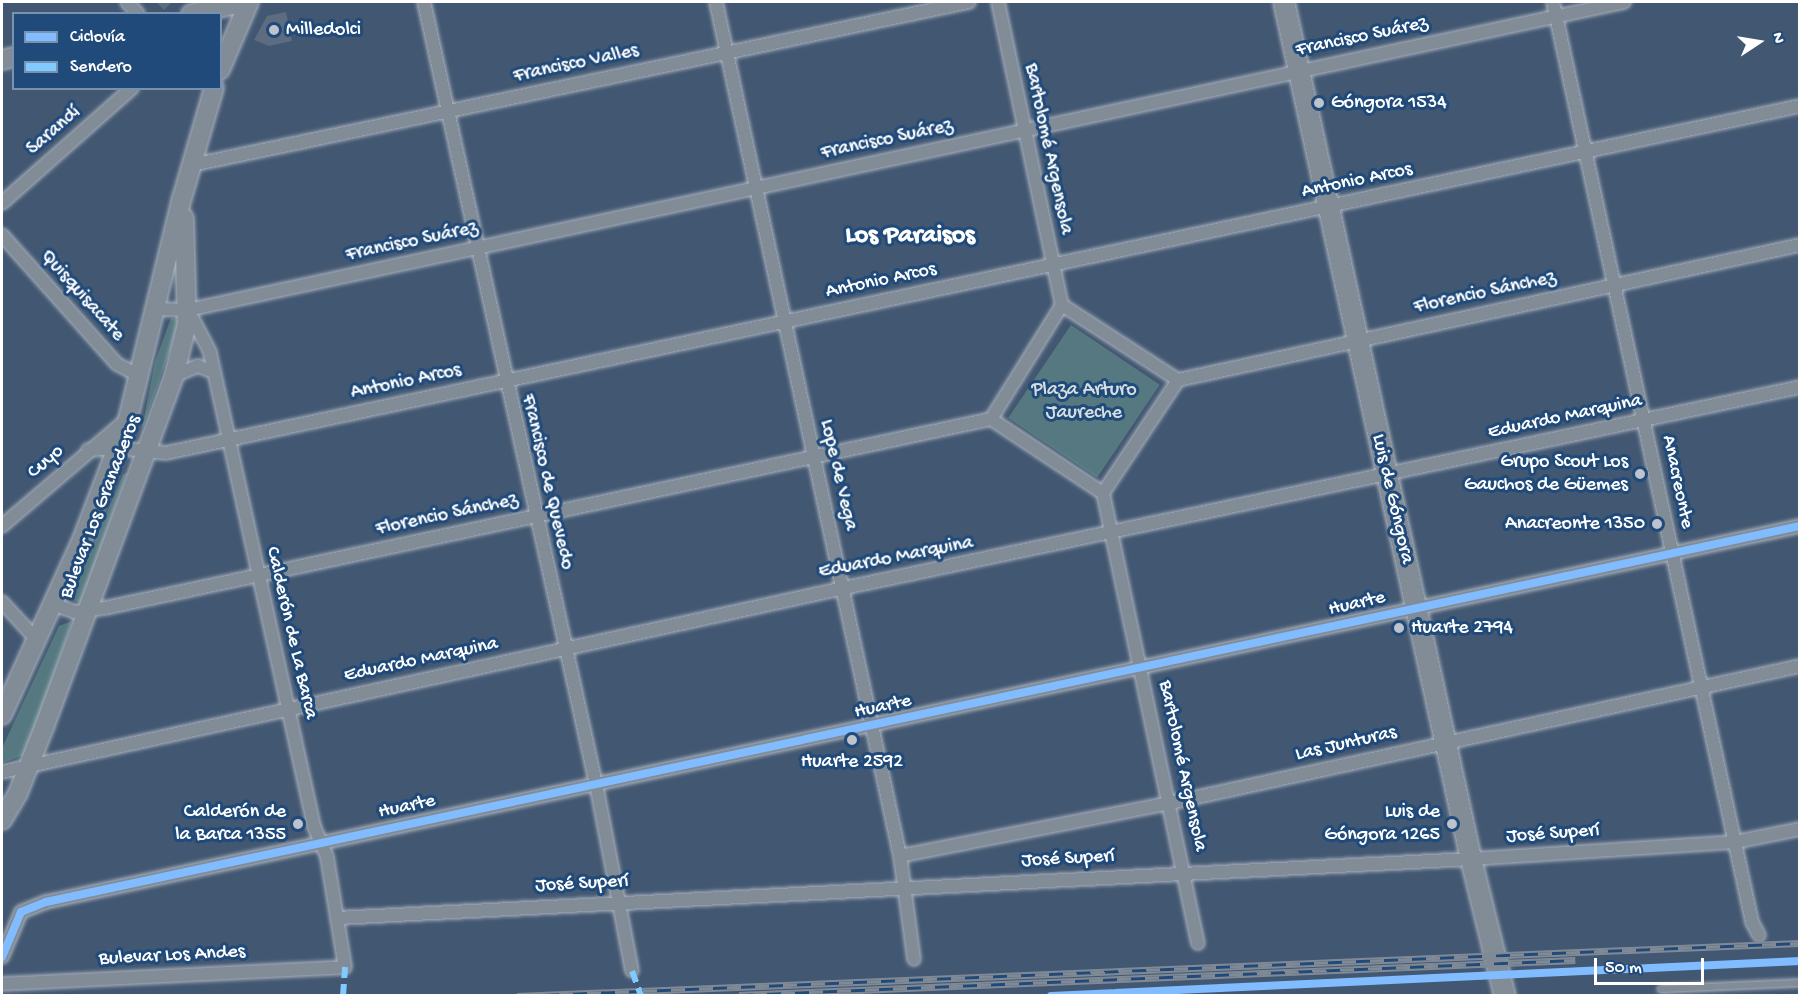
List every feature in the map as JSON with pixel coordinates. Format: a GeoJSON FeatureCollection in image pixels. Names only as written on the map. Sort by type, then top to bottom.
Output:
{"type":"FeatureCollection","features":[{"type":"Feature","properties":{"kind":"main road"},"geometry":{"type":"LineString","coordinates":[[200,12],[247,2]]}},
{"type":"Feature","properties":{"kind":"main road"},"geometry":{"type":"LineString","coordinates":[[222,65],[247,2]]}},
{"type":"Feature","properties":{"kind":"main road","name":"Luis de Góngora"},"geometry":{"type":"LineString","coordinates":[[1284,2],[1471,859],[1505,996]]}},
{"type":"Feature","properties":{"kind":"main road","name":"Bulevar Los Granaderos"},"geometry":{"type":"LineString","coordinates":[[2,715],[52,604],[128,419],[157,309],[182,198],[213,90]]}},
{"type":"Feature","properties":{"kind":"main road","name":"Bulevar Los Granaderos"},"geometry":{"type":"LineString","coordinates":[[2,820],[29,765],[147,452],[186,335],[188,310],[182,198]]}},
{"type":"Feature","properties":{"kind":"street","name":"Francisco de Quevedo"},"geometry":{"type":"LineString","coordinates":[[424,2],[505,381],[596,784],[621,902],[632,971]]}},
{"type":"Feature","properties":{"kind":"street","name":"Lope de Vega"},"geometry":{"type":"LineString","coordinates":[[716,2],[754,187],[873,725],[906,888],[914,959]]}},
{"type":"Feature","properties":{"kind":"street","name":"Francisco Valles"},"geometry":{"type":"LineString","coordinates":[[192,165],[969,2]]}},
{"type":"Feature","properties":{"kind":"street","name":"Bartolomé Argensola"},"geometry":{"type":"LineString","coordinates":[[998,2],[1062,305]]}},
{"type":"Feature","properties":{"kind":"street","name":"Anacreonte"},"geometry":{"type":"LineString","coordinates":[[1553,2],[1752,922],[1759,935]]}},
{"type":"Feature","properties":{"kind":"street","name":"Francisco Suárez"},"geometry":{"type":"LineString","coordinates":[[157,309],[188,310],[1624,2]]}},
{"type":"Feature","properties":{"kind":"street","name":"Sarandí"},"geometry":{"type":"LineString","coordinates":[[2,203],[130,90]]}},
{"type":"Feature","properties":{"kind":"street","name":"Antonio Arcos"},"geometry":{"type":"LineString","coordinates":[[147,452],[166,453],[229,440],[1800,106]]}},
{"type":"Feature","properties":{"kind":"street","name":"Quisquisacate"},"geometry":{"type":"LineString","coordinates":[[2,235],[117,364],[140,376]]}},
{"type":"Feature","properties":{"kind":"street","name":"Florencio Sánchez"},"geometry":{"type":"LineString","coordinates":[[1178,380],[1800,245]]}},
{"type":"Feature","properties":{"kind":"street"},"geometry":{"type":"LineString","coordinates":[[1062,305],[1178,380],[1103,493],[991,419],[1062,305]]}},
{"type":"Feature","properties":{"kind":"street","name":"Calderón de La Barca"},"geometry":{"type":"LineString","coordinates":[[188,310],[204,336],[214,372],[258,576],[321,843],[345,967]]}},
{"type":"Feature","properties":{"kind":"street"},"geometry":{"type":"LineString","coordinates":[[174,376],[198,366],[214,372]]}},
{"type":"Feature","properties":{"kind":"street","name":"Eduardo Marquina"},"geometry":{"type":"LineString","coordinates":[[2,772],[288,707],[1800,387]]}},
{"type":"Feature","properties":{"kind":"street","name":"Cuyo"},"geometry":{"type":"LineString","coordinates":[[2,526],[88,450],[128,419]]}},
{"type":"Feature","properties":{"kind":"street","name":"Florencio Sánchez"},"geometry":{"type":"LineString","coordinates":[[52,604],[85,612],[991,419]]}},
{"type":"Feature","properties":{"kind":"street","name":"Cuyo"},"geometry":{"type":"LineString","coordinates":[[88,450],[117,448],[147,452]]}},
{"type":"Feature","properties":{"kind":"street","name":"Bartolomé Argensola"},"geometry":{"type":"LineString","coordinates":[[1103,493],[1198,943]]}},
{"type":"Feature","properties":{"kind":"street","name":"Huarte"},"geometry":{"type":"LineString","coordinates":[[2,957],[16,921],[30,907],[596,784],[1142,670],[1800,526]]}},
{"type":"Feature","properties":{"kind":"street"},"geometry":{"type":"LineString","coordinates":[[2,602],[36,639]]}},
{"type":"Feature","properties":{"kind":"street","name":"Las Junturas"},"geometry":{"type":"LineString","coordinates":[[900,856],[1170,803],[1800,666]]}},
{"type":"Feature","properties":{"kind":"street","name":"José Superí"},"geometry":{"type":"LineString","coordinates":[[337,918],[1184,872],[1471,859],[1735,842],[1800,829]]}},
{"type":"Feature","properties":{"kind":"street","name":"Bulevar Los Andes"},"geometry":{"type":"LineString","coordinates":[[2,984],[345,967]]}},
{"type":"Feature","properties":{"kind":"lane"},"geometry":{"type":"LineString","coordinates":[[1661,989],[1800,983]]}},
{"type":"Feature","properties":{"kind":"green space"},"geometry":{"type":"Polygon","coordinates":[[[171,318],[179,320],[179,325],[141,433],[155,362],[171,318]]]}},
{"type":"Feature","properties":{"kind":"green space","name":"Plaza Arturo Jaureche"},"geometry":{"type":"Polygon","coordinates":[[[1071,325],[1160,385],[1097,478],[1008,418],[1071,325]]]}},
{"type":"Feature","properties":{"kind":"green space"},"geometry":{"type":"Polygon","coordinates":[[[127,473],[82,604],[71,599],[123,474],[127,473]]]}},
{"type":"Feature","properties":{"kind":"green space"},"geometry":{"type":"Polygon","coordinates":[[[72,621],[27,754],[2,763],[2,748],[59,626],[72,621]]]}},
{"type":"Feature","properties":{"kind":"building"},"geometry":{"type":"Polygon","coordinates":[[[156,2],[172,2],[164,10],[156,2]]]}},
{"type":"Feature","properties":{"kind":"building","name":"Milledolci"},"geometry":{"type":"Polygon","coordinates":[[[286,12],[292,41],[269,46],[254,40],[267,16],[286,12]]]}},
{"type":"Feature","properties":{"kind":"railway"},"geometry":{"type":"LineString","coordinates":[[517,996],[1800,943]]}},
{"type":"Feature","properties":{"kind":"railway"},"geometry":{"type":"LineString","coordinates":[[739,995],[1575,960]]}},
{"type":"Feature","properties":{"kind":"marked path"},"geometry":{"type":"LineString","coordinates":[[343,996],[345,967]]}},
{"type":"Feature","properties":{"kind":"marked path"},"geometry":{"type":"LineString","coordinates":[[632,971],[641,996]]}},
{"type":"Feature","properties":{"kind":"cycle path"},"geometry":{"type":"LineString","coordinates":[[2,957],[21,912],[46,902],[1800,526]]}},
{"type":"Feature","properties":{"kind":"cycle path"},"geometry":{"type":"LineString","coordinates":[[1051,996],[1800,961]]}},
{"type":"Feature","properties":{"kind":"place","name":"Milledolci"},"geometry":{"type":"Point","coordinates":[274,30]}},
{"type":"Feature","properties":{"kind":"place","name":"Góngora 1534"},"geometry":{"type":"Point","coordinates":[1319,103]}},
{"type":"Feature","properties":{"kind":"place","name":"Grupo Scout Los Gauchos de Güemes"},"geometry":{"type":"Point","coordinates":[1640,474]}},
{"type":"Feature","properties":{"kind":"place","name":"Anacreonte 1350"},"geometry":{"type":"Point","coordinates":[1657,524]}},
{"type":"Feature","properties":{"kind":"place","name":"Huarte 2794"},"geometry":{"type":"Point","coordinates":[1399,628]}},
{"type":"Feature","properties":{"kind":"place","name":"Huarte 2592"},"geometry":{"type":"Point","coordinates":[852,740]}},
{"type":"Feature","properties":{"kind":"place","name":"Calderón de la Barca 1355"},"geometry":{"type":"Point","coordinates":[298,824]}},
{"type":"Feature","properties":{"kind":"place","name":"Luis de Góngora 1265"},"geometry":{"type":"Point","coordinates":[1452,824]}},
{"type":"Feature","properties":{"kind":"district","name":"Los Paraisos"},"geometry":{"type":"Point","coordinates":[910,237]}}]}
